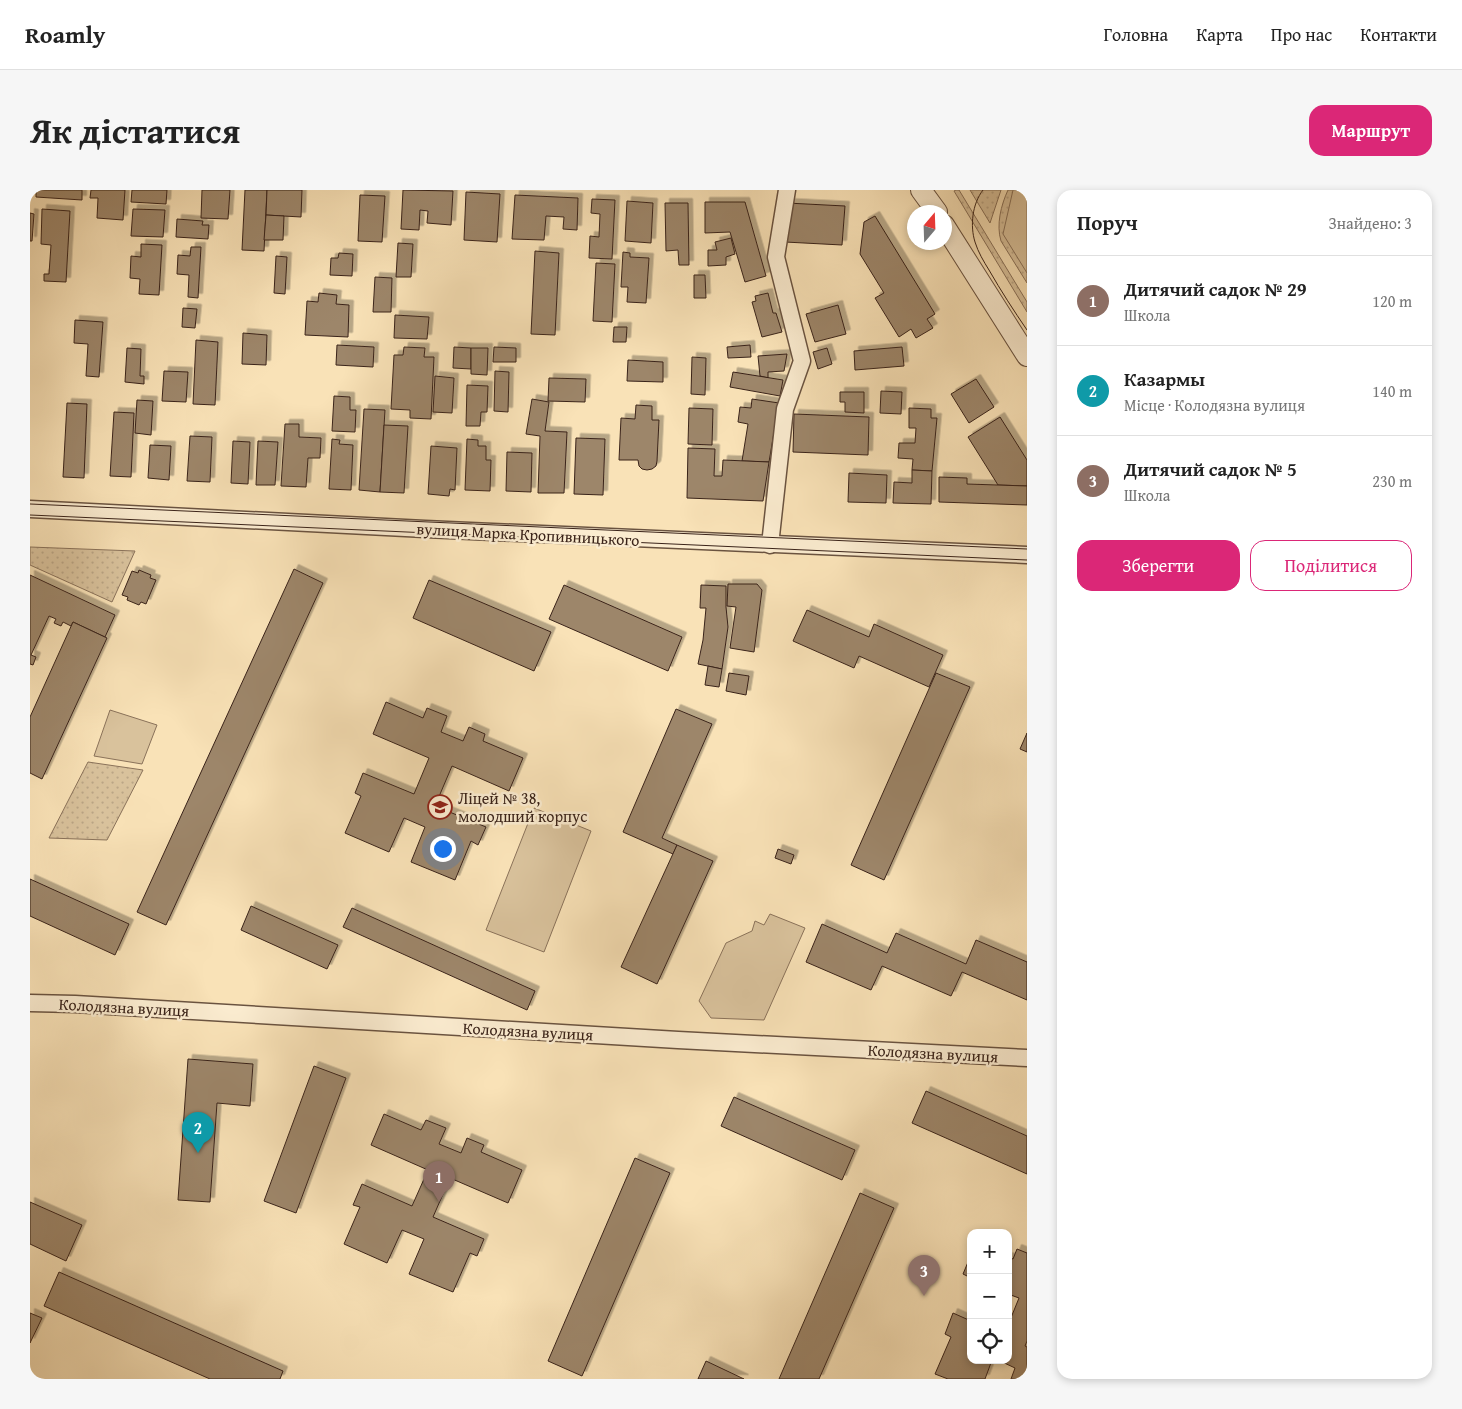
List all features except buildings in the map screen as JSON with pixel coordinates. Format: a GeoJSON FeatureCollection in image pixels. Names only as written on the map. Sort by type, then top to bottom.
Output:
{"type":"FeatureCollection","features":[{"type":"Feature","properties":{"kind":"street"},"geometry":{"type":"LineString","coordinates":[[770,545],[785,408],[802,361],[776,257],[787,190]]}},
{"type":"Feature","properties":{"kind":"street"},"geometry":{"type":"LineString","coordinates":[[921,190],[932,205]]}},
{"type":"Feature","properties":{"kind":"street"},"geometry":{"type":"LineString","coordinates":[[952,238],[1027,356]]}},
{"type":"Feature","properties":{"kind":"street","name":"вулиця Марка Кропивницького"},"geometry":{"type":"LineString","coordinates":[[30,509],[770,545],[1027,555]]}},
{"type":"Feature","properties":{"kind":"street","name":"Колодязна вулиця"},"geometry":{"type":"LineString","coordinates":[[30,1003],[1027,1058]]}},
{"type":"Feature","properties":{"kind":"shaded area"},"geometry":{"type":"Polygon","coordinates":[[[959,190],[1027,302],[1027,312],[954,191],[959,190]]]}},
{"type":"Feature","properties":{"kind":"shaded area"},"geometry":{"type":"Polygon","coordinates":[[[970,190],[1001,190],[990,223],[970,190]]]}},
{"type":"Feature","properties":{"kind":"shaded area"},"geometry":{"type":"Polygon","coordinates":[[[1008,190],[1027,190],[1027,283],[1001,241],[1000,215],[1008,190]]]}},
{"type":"Feature","properties":{"kind":"shaded area"},"geometry":{"type":"Polygon","coordinates":[[[1013,190],[1027,190],[1027,273],[1003,234],[1013,190]]]}},
{"type":"Feature","properties":{"kind":"shaded area"},"geometry":{"type":"Polygon","coordinates":[[[30,547],[135,551],[112,602],[30,565],[30,547]]]}},
{"type":"Feature","properties":{"kind":"shaded area"},"geometry":{"type":"Polygon","coordinates":[[[110,710],[157,725],[142,764],[94,756],[110,710]]]}},
{"type":"Feature","properties":{"kind":"shaded area"},"geometry":{"type":"Polygon","coordinates":[[[88,762],[143,770],[107,840],[49,838],[88,762]]]}},
{"type":"Feature","properties":{"kind":"shaded area"},"geometry":{"type":"Polygon","coordinates":[[[534,808],[591,831],[544,952],[486,930],[534,808]]]}},
{"type":"Feature","properties":{"kind":"shaded area"},"geometry":{"type":"Polygon","coordinates":[[[770,914],[805,928],[764,1020],[711,1018],[699,1001],[726,943],[752,931],[755,921],[764,925],[770,914]]]}},
{"type":"Feature","properties":{"kind":"tram line"},"geometry":{"type":"LineString","coordinates":[[983,190],[974,208],[973,229],[975,242],[985,264],[1027,330]]}},
{"type":"Feature","properties":{"kind":"tram line"},"geometry":{"type":"LineString","coordinates":[[30,504],[1027,549]]}},
{"type":"Feature","properties":{"kind":"tram line"},"geometry":{"type":"LineString","coordinates":[[30,515],[1027,560]]}},
{"type":"Feature","properties":{"kind":"place","name":"Ліцей № 38, молодший корпус"},"geometry":{"type":"Point","coordinates":[440,807]}},
{"type":"Feature","properties":{"kind":"place","name":"Казармы"},"geometry":{"type":"Point","coordinates":[198,1153]}},
{"type":"Feature","properties":{"kind":"place","name":"Дитячий садок № 29"},"geometry":{"type":"Point","coordinates":[439,1202]}},
{"type":"Feature","properties":{"kind":"place","name":"Дитячий садок № 5"},"geometry":{"type":"Point","coordinates":[924,1296]}}]}
